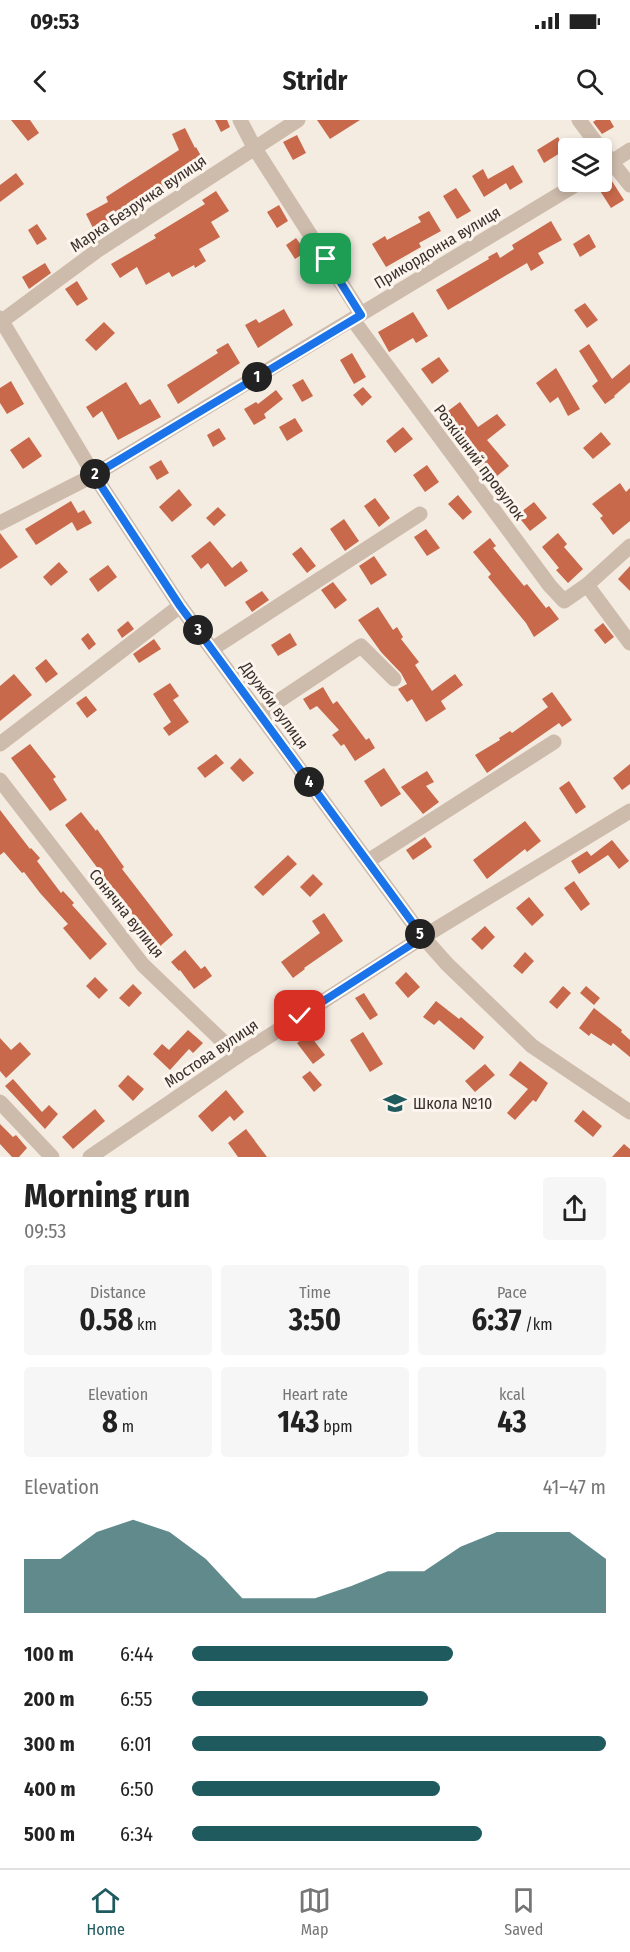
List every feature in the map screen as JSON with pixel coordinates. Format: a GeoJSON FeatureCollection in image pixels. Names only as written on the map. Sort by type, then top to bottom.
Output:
{"type":"FeatureCollection","features":[{"type":"Feature","properties":{"kind":"street"},"geometry":{"type":"LineString","coordinates":[[240,120],[357,317]]}},
{"type":"Feature","properties":{"kind":"street","name":"Марка Безручка вулиця"},"geometry":{"type":"LineString","coordinates":[[1,320],[98,250],[298,120]]}},
{"type":"Feature","properties":{"kind":"street"},"geometry":{"type":"LineString","coordinates":[[579,120],[593,138]]}},
{"type":"Feature","properties":{"kind":"street"},"geometry":{"type":"LineString","coordinates":[[612,161],[630,150]]}},
{"type":"Feature","properties":{"kind":"street"},"geometry":{"type":"LineString","coordinates":[[612,170],[630,185]]}},
{"type":"Feature","properties":{"kind":"street","name":"Прикордонна вулиця"},"geometry":{"type":"LineString","coordinates":[[0,523],[94,475],[563,192]]}},
{"type":"Feature","properties":{"kind":"street","name":"Розкішний провулок"},"geometry":{"type":"LineString","coordinates":[[357,317],[550,586],[564,601],[587,585],[630,546]]}},
{"type":"Feature","properties":{"kind":"street","name":"Дружби вулиця"},"geometry":{"type":"LineString","coordinates":[[1,320],[94,475],[180,606],[423,937],[447,964],[532,1046],[630,1112]]}},
{"type":"Feature","properties":{"kind":"street"},"geometry":{"type":"LineString","coordinates":[[212,649],[420,514]]}},
{"type":"Feature","properties":{"kind":"street"},"geometry":{"type":"LineString","coordinates":[[587,585],[630,643]]}},
{"type":"Feature","properties":{"kind":"street"},"geometry":{"type":"LineString","coordinates":[[0,744],[180,606]]}},
{"type":"Feature","properties":{"kind":"street"},"geometry":{"type":"LineString","coordinates":[[259,714],[362,646],[394,679]]}},
{"type":"Feature","properties":{"kind":"street"},"geometry":{"type":"LineString","coordinates":[[368,861],[554,742]]}},
{"type":"Feature","properties":{"kind":"street","name":"Сонячна вулиця"},"geometry":{"type":"LineString","coordinates":[[0,780],[143,965],[238,1056]]}},
{"type":"Feature","properties":{"kind":"street","name":"Мостова вулиця"},"geometry":{"type":"LineString","coordinates":[[90,1157],[238,1056],[423,937],[630,812]]}},
{"type":"Feature","properties":{"kind":"street"},"geometry":{"type":"LineString","coordinates":[[0,1102],[52,1157]]}},
{"type":"Feature","properties":{"kind":"building"},"geometry":{"type":"Polygon","coordinates":[[[11,120],[30,120],[39,133],[28,141],[11,120]]]}},
{"type":"Feature","properties":{"kind":"building"},"geometry":{"type":"Polygon","coordinates":[[[215,120],[227,120],[230,127],[221,132],[215,120]]]}},
{"type":"Feature","properties":{"kind":"building"},"geometry":{"type":"Polygon","coordinates":[[[317,120],[360,120],[330,139],[317,120]]]}},
{"type":"Feature","properties":{"kind":"building"},"geometry":{"type":"Polygon","coordinates":[[[610,120],[614,127],[602,134],[593,122],[610,120]]]}},
{"type":"Feature","properties":{"kind":"building"},"geometry":{"type":"Polygon","coordinates":[[[185,128],[206,165],[161,190],[159,188],[95,232],[86,214],[108,202],[106,197],[179,150],[172,134],[185,128]]]}},
{"type":"Feature","properties":{"kind":"building"},"geometry":{"type":"Polygon","coordinates":[[[297,135],[306,153],[293,160],[283,142],[297,135]]]}},
{"type":"Feature","properties":{"kind":"building"},"geometry":{"type":"Polygon","coordinates":[[[558,137],[558,154],[544,163],[537,150],[558,137]]]}},
{"type":"Feature","properties":{"kind":"building"},"geometry":{"type":"Polygon","coordinates":[[[513,165],[523,182],[510,190],[506,183],[484,197],[472,176],[483,169],[488,179],[513,165]]]}},
{"type":"Feature","properties":{"kind":"building"},"geometry":{"type":"Polygon","coordinates":[[[16,173],[24,184],[0,202],[0,185],[16,173]]]}},
{"type":"Feature","properties":{"kind":"building"},"geometry":{"type":"Polygon","coordinates":[[[612,181],[624,200],[611,208],[601,192],[612,192],[612,181]]]}},
{"type":"Feature","properties":{"kind":"building"},"geometry":{"type":"Polygon","coordinates":[[[456,188],[471,211],[457,219],[443,196],[456,188]]]}},
{"type":"Feature","properties":{"kind":"building"},"geometry":{"type":"Polygon","coordinates":[[[216,191],[229,211],[211,222],[220,237],[199,249],[206,261],[172,277],[169,272],[146,285],[137,267],[120,278],[111,264],[156,238],[154,235],[205,204],[202,200],[216,191]]]}},
{"type":"Feature","properties":{"kind":"building"},"geometry":{"type":"Polygon","coordinates":[[[279,205],[288,221],[277,228],[267,212],[279,205]]]}},
{"type":"Feature","properties":{"kind":"building"},"geometry":{"type":"Polygon","coordinates":[[[429,211],[441,231],[419,243],[421,247],[386,267],[372,244],[385,236],[387,240],[421,222],[418,217],[429,211]]]}},
{"type":"Feature","properties":{"kind":"building"},"geometry":{"type":"Polygon","coordinates":[[[551,221],[562,240],[538,253],[544,263],[531,271],[527,263],[448,310],[436,290],[497,252],[500,258],[514,249],[512,245],[551,221]]]}},
{"type":"Feature","properties":{"kind":"building"},"geometry":{"type":"Polygon","coordinates":[[[37,224],[47,239],[37,245],[28,230],[37,224]]]}},
{"type":"Feature","properties":{"kind":"building"},"geometry":{"type":"Polygon","coordinates":[[[589,234],[596,247],[580,257],[573,244],[589,234]]]}},
{"type":"Feature","properties":{"kind":"building"},"geometry":{"type":"Polygon","coordinates":[[[296,238],[306,252],[295,259],[286,245],[296,238]]]}},
{"type":"Feature","properties":{"kind":"building"},"geometry":{"type":"Polygon","coordinates":[[[45,263],[51,273],[29,289],[22,277],[45,263]]]}},
{"type":"Feature","properties":{"kind":"building"},"geometry":{"type":"Polygon","coordinates":[[[77,281],[88,299],[77,306],[65,289],[77,281]]]}},
{"type":"Feature","properties":{"kind":"building"},"geometry":{"type":"Polygon","coordinates":[[[585,303],[598,320],[587,328],[574,310],[585,303]]]}},
{"type":"Feature","properties":{"kind":"building"},"geometry":{"type":"Polygon","coordinates":[[[284,309],[293,325],[258,348],[245,325],[256,319],[259,323],[284,309]]]}},
{"type":"Feature","properties":{"kind":"building"},"geometry":{"type":"Polygon","coordinates":[[[413,312],[428,336],[416,343],[413,338],[389,352],[378,332],[413,312]]]}},
{"type":"Feature","properties":{"kind":"building"},"geometry":{"type":"Polygon","coordinates":[[[104,322],[115,333],[96,351],[85,340],[104,322]]]}},
{"type":"Feature","properties":{"kind":"building"},"geometry":{"type":"Polygon","coordinates":[[[228,343],[240,363],[178,404],[167,385],[218,353],[216,350],[228,343]]]}},
{"type":"Feature","properties":{"kind":"building"},"geometry":{"type":"Polygon","coordinates":[[[589,344],[612,379],[630,364],[630,382],[605,404],[592,386],[598,381],[579,351],[589,344]]]}},
{"type":"Feature","properties":{"kind":"building"},"geometry":{"type":"Polygon","coordinates":[[[352,353],[366,377],[354,384],[340,360],[352,353]]]}},
{"type":"Feature","properties":{"kind":"building"},"geometry":{"type":"Polygon","coordinates":[[[439,357],[449,371],[432,384],[421,369],[439,357]]]}},
{"type":"Feature","properties":{"kind":"building"},"geometry":{"type":"Polygon","coordinates":[[[556,368],[580,409],[568,416],[558,397],[550,403],[536,383],[556,368]]]}},
{"type":"Feature","properties":{"kind":"building"},"geometry":{"type":"Polygon","coordinates":[[[303,379],[313,396],[302,402],[292,385],[303,379]]]}},
{"type":"Feature","properties":{"kind":"building"},"geometry":{"type":"Polygon","coordinates":[[[11,381],[24,404],[7,414],[0,403],[0,388],[11,381]]]}},
{"type":"Feature","properties":{"kind":"building"},"geometry":{"type":"Polygon","coordinates":[[[126,382],[140,405],[150,399],[161,417],[118,440],[102,411],[93,418],[86,407],[126,382]]]}},
{"type":"Feature","properties":{"kind":"building"},"geometry":{"type":"Polygon","coordinates":[[[363,387],[372,397],[362,406],[353,395],[363,387]]]}},
{"type":"Feature","properties":{"kind":"building"},"geometry":{"type":"Polygon","coordinates":[[[276,390],[283,399],[264,414],[266,418],[254,425],[244,409],[256,402],[258,404],[276,390]]]}},
{"type":"Feature","properties":{"kind":"building"},"geometry":{"type":"Polygon","coordinates":[[[460,402],[478,427],[497,414],[506,425],[487,440],[509,466],[490,482],[475,465],[478,462],[440,417],[460,402]]]}},
{"type":"Feature","properties":{"kind":"building"},"geometry":{"type":"Polygon","coordinates":[[[295,418],[303,431],[287,441],[279,427],[295,418]]]}},
{"type":"Feature","properties":{"kind":"building"},"geometry":{"type":"Polygon","coordinates":[[[403,427],[413,439],[395,453],[386,441],[403,427]]]}},
{"type":"Feature","properties":{"kind":"building"},"geometry":{"type":"Polygon","coordinates":[[[219,428],[226,439],[213,447],[207,435],[219,428]]]}},
{"type":"Feature","properties":{"kind":"building"},"geometry":{"type":"Polygon","coordinates":[[[601,432],[611,444],[593,459],[583,448],[601,432]]]}},
{"type":"Feature","properties":{"kind":"building"},"geometry":{"type":"Polygon","coordinates":[[[29,437],[42,456],[23,469],[10,450],[29,437]]]}},
{"type":"Feature","properties":{"kind":"building"},"geometry":{"type":"Polygon","coordinates":[[[161,460],[169,473],[157,480],[149,467],[161,460]]]}},
{"type":"Feature","properties":{"kind":"building"},"geometry":{"type":"Polygon","coordinates":[[[427,465],[439,482],[425,492],[413,475],[427,465]]]}},
{"type":"Feature","properties":{"kind":"building"},"geometry":{"type":"Polygon","coordinates":[[[620,483],[626,492],[630,488],[630,521],[613,535],[600,518],[603,516],[592,504],[620,483]]]}},
{"type":"Feature","properties":{"kind":"building"},"geometry":{"type":"Polygon","coordinates":[[[179,489],[192,505],[172,522],[159,507],[179,489]]]}},
{"type":"Feature","properties":{"kind":"building"},"geometry":{"type":"Polygon","coordinates":[[[458,495],[472,512],[463,520],[448,504],[458,495]]]}},
{"type":"Feature","properties":{"kind":"building"},"geometry":{"type":"Polygon","coordinates":[[[375,498],[390,518],[379,527],[364,506],[375,498]]]}},
{"type":"Feature","properties":{"kind":"building"},"geometry":{"type":"Polygon","coordinates":[[[71,501],[78,513],[84,510],[92,523],[77,531],[72,522],[36,545],[25,529],[71,501]]]}},
{"type":"Feature","properties":{"kind":"building"},"geometry":{"type":"Polygon","coordinates":[[[534,502],[547,518],[530,531],[517,515],[534,502]]]}},
{"type":"Feature","properties":{"kind":"building"},"geometry":{"type":"Polygon","coordinates":[[[218,507],[226,515],[214,526],[206,518],[218,507]]]}},
{"type":"Feature","properties":{"kind":"building"},"geometry":{"type":"Polygon","coordinates":[[[344,519],[359,541],[345,551],[330,529],[344,519]]]}},
{"type":"Feature","properties":{"kind":"building"},"geometry":{"type":"Polygon","coordinates":[[[426,529],[440,548],[427,556],[414,537],[426,529]]]}},
{"type":"Feature","properties":{"kind":"building"},"geometry":{"type":"Polygon","coordinates":[[[0,533],[18,557],[0,569],[0,533]]]}},
{"type":"Feature","properties":{"kind":"building"},"geometry":{"type":"Polygon","coordinates":[[[558,533],[567,544],[564,547],[583,569],[568,583],[556,570],[559,568],[542,547],[558,533]]]}},
{"type":"Feature","properties":{"kind":"building"},"geometry":{"type":"Polygon","coordinates":[[[490,538],[496,546],[493,548],[524,586],[527,584],[546,608],[549,606],[559,619],[534,637],[526,623],[488,577],[491,574],[473,552],[490,538]]]}},
{"type":"Feature","properties":{"kind":"building"},"geometry":{"type":"Polygon","coordinates":[[[210,541],[232,568],[241,561],[248,571],[225,587],[208,563],[201,569],[191,556],[210,541]]]}},
{"type":"Feature","properties":{"kind":"building"},"geometry":{"type":"Polygon","coordinates":[[[301,547],[316,566],[307,573],[292,554],[301,547]]]}},
{"type":"Feature","properties":{"kind":"building"},"geometry":{"type":"Polygon","coordinates":[[[374,556],[387,575],[371,585],[359,566],[374,556]]]}},
{"type":"Feature","properties":{"kind":"building"},"geometry":{"type":"Polygon","coordinates":[[[59,562],[68,572],[51,586],[43,577],[59,562]]]}},
{"type":"Feature","properties":{"kind":"building"},"geometry":{"type":"Polygon","coordinates":[[[108,565],[117,577],[98,592],[89,579],[108,565]]]}},
{"type":"Feature","properties":{"kind":"building"},"geometry":{"type":"Polygon","coordinates":[[[630,566],[630,591],[618,579],[630,566]]]}},
{"type":"Feature","properties":{"kind":"building"},"geometry":{"type":"Polygon","coordinates":[[[333,582],[347,600],[335,609],[321,590],[333,582]]]}},
{"type":"Feature","properties":{"kind":"building"},"geometry":{"type":"Polygon","coordinates":[[[262,591],[269,600],[252,612],[245,602],[262,591]]]}},
{"type":"Feature","properties":{"kind":"building"},"geometry":{"type":"Polygon","coordinates":[[[378,607],[393,630],[397,627],[403,637],[401,639],[419,662],[415,665],[432,691],[455,674],[463,685],[441,701],[446,709],[426,722],[412,699],[407,702],[398,689],[407,684],[401,673],[381,652],[358,620],[378,607]]]}},
{"type":"Feature","properties":{"kind":"building"},"geometry":{"type":"Polygon","coordinates":[[[128,621],[134,629],[122,638],[117,630],[128,621]]]}},
{"type":"Feature","properties":{"kind":"building"},"geometry":{"type":"Polygon","coordinates":[[[603,623],[614,637],[605,644],[594,630],[603,623]]]}},
{"type":"Feature","properties":{"kind":"building"},"geometry":{"type":"Polygon","coordinates":[[[88,633],[96,644],[89,650],[81,639],[88,633]]]}},
{"type":"Feature","properties":{"kind":"building"},"geometry":{"type":"Polygon","coordinates":[[[290,633],[297,645],[278,656],[271,645],[290,633]]]}},
{"type":"Feature","properties":{"kind":"building"},"geometry":{"type":"Polygon","coordinates":[[[154,639],[161,649],[139,663],[133,654],[154,639]]]}},
{"type":"Feature","properties":{"kind":"building"},"geometry":{"type":"Polygon","coordinates":[[[46,659],[58,674],[46,683],[35,668],[46,659]]]}},
{"type":"Feature","properties":{"kind":"building"},"geometry":{"type":"Polygon","coordinates":[[[14,674],[32,695],[0,721],[0,686],[14,674]]]}},
{"type":"Feature","properties":{"kind":"building"},"geometry":{"type":"Polygon","coordinates":[[[170,683],[179,696],[173,700],[189,722],[169,736],[163,728],[171,722],[153,694],[170,683]]]}},
{"type":"Feature","properties":{"kind":"building"},"geometry":{"type":"Polygon","coordinates":[[[323,687],[333,704],[337,701],[366,740],[369,738],[375,748],[355,761],[344,744],[341,746],[332,735],[339,730],[317,706],[310,710],[303,699],[323,687]]]}},
{"type":"Feature","properties":{"kind":"building"},"geometry":{"type":"Polygon","coordinates":[[[552,692],[572,720],[562,727],[559,723],[487,773],[475,755],[510,731],[512,733],[548,707],[542,699],[552,692]]]}},
{"type":"Feature","properties":{"kind":"building"},"geometry":{"type":"Polygon","coordinates":[[[86,696],[97,710],[87,718],[76,703],[86,696]]]}},
{"type":"Feature","properties":{"kind":"building"},"geometry":{"type":"Polygon","coordinates":[[[30,744],[56,777],[53,779],[67,800],[50,811],[11,758],[30,744]]]}},
{"type":"Feature","properties":{"kind":"building"},"geometry":{"type":"Polygon","coordinates":[[[216,754],[224,763],[205,778],[197,768],[216,754]]]}},
{"type":"Feature","properties":{"kind":"building"},"geometry":{"type":"Polygon","coordinates":[[[240,758],[254,773],[243,782],[230,768],[240,758]]]}},
{"type":"Feature","properties":{"kind":"building"},"geometry":{"type":"Polygon","coordinates":[[[630,764],[630,784],[622,790],[613,778],[630,764]]]}},
{"type":"Feature","properties":{"kind":"building"},"geometry":{"type":"Polygon","coordinates":[[[384,768],[401,794],[381,807],[364,781],[384,768]]]}},
{"type":"Feature","properties":{"kind":"building"},"geometry":{"type":"Polygon","coordinates":[[[427,771],[434,782],[426,786],[439,802],[423,814],[401,787],[427,771]]]}},
{"type":"Feature","properties":{"kind":"building"},"geometry":{"type":"Polygon","coordinates":[[[569,781],[586,807],[576,814],[559,788],[569,781]]]}},
{"type":"Feature","properties":{"kind":"building"},"geometry":{"type":"Polygon","coordinates":[[[0,810],[30,849],[40,858],[37,861],[61,893],[63,891],[74,903],[72,905],[107,944],[90,960],[63,928],[68,924],[24,872],[22,873],[4,852],[0,855],[0,810]]]}},
{"type":"Feature","properties":{"kind":"building"},"geometry":{"type":"Polygon","coordinates":[[[81,812],[96,831],[97,829],[124,867],[122,869],[173,935],[158,948],[65,825],[81,812]]]}},
{"type":"Feature","properties":{"kind":"building"},"geometry":{"type":"Polygon","coordinates":[[[525,821],[541,841],[527,852],[525,849],[487,879],[473,860],[525,821]]]}},
{"type":"Feature","properties":{"kind":"building"},"geometry":{"type":"Polygon","coordinates":[[[425,837],[432,847],[413,860],[406,850],[425,837]]]}},
{"type":"Feature","properties":{"kind":"building"},"geometry":{"type":"Polygon","coordinates":[[[612,840],[629,861],[619,869],[608,855],[579,874],[571,861],[587,851],[591,856],[612,840]]]}},
{"type":"Feature","properties":{"kind":"building"},"geometry":{"type":"Polygon","coordinates":[[[288,855],[297,864],[263,896],[254,887],[288,855]]]}},
{"type":"Feature","properties":{"kind":"building"},"geometry":{"type":"Polygon","coordinates":[[[313,874],[323,884],[310,897],[300,887],[313,874]]]}},
{"type":"Feature","properties":{"kind":"building"},"geometry":{"type":"Polygon","coordinates":[[[574,881],[590,904],[581,911],[564,888],[574,881]]]}},
{"type":"Feature","properties":{"kind":"building"},"geometry":{"type":"Polygon","coordinates":[[[529,897],[544,915],[532,926],[516,908],[529,897]]]}},
{"type":"Feature","properties":{"kind":"building"},"geometry":{"type":"Polygon","coordinates":[[[324,913],[343,941],[293,978],[281,962],[320,933],[312,921],[324,913]]]}},
{"type":"Feature","properties":{"kind":"building"},"geometry":{"type":"Polygon","coordinates":[[[485,926],[495,937],[482,950],[471,939],[485,926]]]}},
{"type":"Feature","properties":{"kind":"building"},"geometry":{"type":"Polygon","coordinates":[[[185,950],[201,969],[205,966],[212,976],[194,989],[171,962],[185,950]]]}},
{"type":"Feature","properties":{"kind":"building"},"geometry":{"type":"Polygon","coordinates":[[[525,952],[534,961],[522,974],[513,966],[525,952]]]}},
{"type":"Feature","properties":{"kind":"building"},"geometry":{"type":"Polygon","coordinates":[[[406,972],[420,987],[408,998],[395,983],[406,972]]]}},
{"type":"Feature","properties":{"kind":"building"},"geometry":{"type":"Polygon","coordinates":[[[95,977],[108,990],[99,999],[86,986],[95,977]]]}},
{"type":"Feature","properties":{"kind":"building"},"geometry":{"type":"Polygon","coordinates":[[[133,984],[142,993],[129,1007],[119,998],[133,984]]]}},
{"type":"Feature","properties":{"kind":"building"},"geometry":{"type":"Polygon","coordinates":[[[563,986],[571,993],[557,1009],[549,1002],[563,986]]]}},
{"type":"Feature","properties":{"kind":"building"},"geometry":{"type":"Polygon","coordinates":[[[586,986],[600,998],[594,1005],[580,993],[586,986]]]}},
{"type":"Feature","properties":{"kind":"building"},"geometry":{"type":"Polygon","coordinates":[[[364,993],[378,1015],[370,1020],[355,998],[364,993]]]}},
{"type":"Feature","properties":{"kind":"building"},"geometry":{"type":"Polygon","coordinates":[[[436,1001],[459,1019],[461,1017],[484,1037],[474,1050],[439,1020],[434,1025],[423,1017],[436,1001]]]}},
{"type":"Feature","properties":{"kind":"building"},"geometry":{"type":"Polygon","coordinates":[[[594,1008],[622,1030],[621,1032],[630,1040],[630,1057],[613,1043],[611,1046],[591,1033],[589,1036],[579,1028],[594,1008]]]}},
{"type":"Feature","properties":{"kind":"building"},"geometry":{"type":"Polygon","coordinates":[[[188,1030],[203,1043],[193,1053],[189,1049],[170,1070],[153,1054],[162,1044],[169,1050],[188,1030]]]}},
{"type":"Feature","properties":{"kind":"building"},"geometry":{"type":"Polygon","coordinates":[[[363,1032],[383,1064],[370,1072],[350,1040],[363,1032]]]}},
{"type":"Feature","properties":{"kind":"building"},"geometry":{"type":"Polygon","coordinates":[[[309,1034],[325,1055],[313,1064],[297,1043],[309,1034]]]}},
{"type":"Feature","properties":{"kind":"building"},"geometry":{"type":"Polygon","coordinates":[[[0,1038],[11,1050],[20,1042],[31,1054],[6,1078],[0,1071],[0,1038]]]}},
{"type":"Feature","properties":{"kind":"building"},"geometry":{"type":"Polygon","coordinates":[[[520,1061],[548,1083],[536,1102],[533,1100],[515,1120],[507,1113],[528,1089],[509,1075],[520,1061]]]}},
{"type":"Feature","properties":{"kind":"building"},"geometry":{"type":"Polygon","coordinates":[[[485,1064],[495,1075],[475,1092],[465,1081],[485,1064]]]}},
{"type":"Feature","properties":{"kind":"building"},"geometry":{"type":"Polygon","coordinates":[[[310,1071],[322,1085],[314,1092],[302,1077],[310,1071]]]}},
{"type":"Feature","properties":{"kind":"building"},"geometry":{"type":"Polygon","coordinates":[[[128,1075],[144,1089],[133,1101],[118,1086],[128,1075]]]}},
{"type":"Feature","properties":{"kind":"building"},"geometry":{"type":"Polygon","coordinates":[[[13,1079],[42,1112],[49,1105],[58,1114],[45,1129],[5,1086],[13,1079]]]}},
{"type":"Feature","properties":{"kind":"building"},"geometry":{"type":"Polygon","coordinates":[[[226,1090],[244,1112],[234,1121],[230,1116],[212,1132],[198,1116],[226,1090]]]}},
{"type":"Feature","properties":{"kind":"building"},"geometry":{"type":"Polygon","coordinates":[[[95,1109],[105,1121],[73,1149],[62,1137],[95,1109]]]}},
{"type":"Feature","properties":{"kind":"building"},"geometry":{"type":"Polygon","coordinates":[[[583,1110],[602,1126],[593,1137],[574,1121],[583,1110]]]}},
{"type":"Feature","properties":{"kind":"building"},"geometry":{"type":"Polygon","coordinates":[[[0,1124],[13,1137],[16,1135],[27,1148],[19,1157],[12,1157],[0,1144],[0,1124]]]}},
{"type":"Feature","properties":{"kind":"building"},"geometry":{"type":"Polygon","coordinates":[[[246,1129],[267,1157],[238,1157],[228,1143],[246,1129]]]}},
{"type":"Feature","properties":{"kind":"building"},"geometry":{"type":"Polygon","coordinates":[[[624,1144],[630,1149],[630,1157],[612,1157],[624,1144]]]}},
{"type":"Feature","properties":{"kind":"place","name":"Школа №10"},"geometry":{"type":"Point","coordinates":[395,1103]}},
{"type":"Feature","properties":{"kind":"route"},"geometry":{"type":"LineString","coordinates":[[300,1016],[423,937],[180,606],[94,475],[361,315],[326,259]]}}]}
